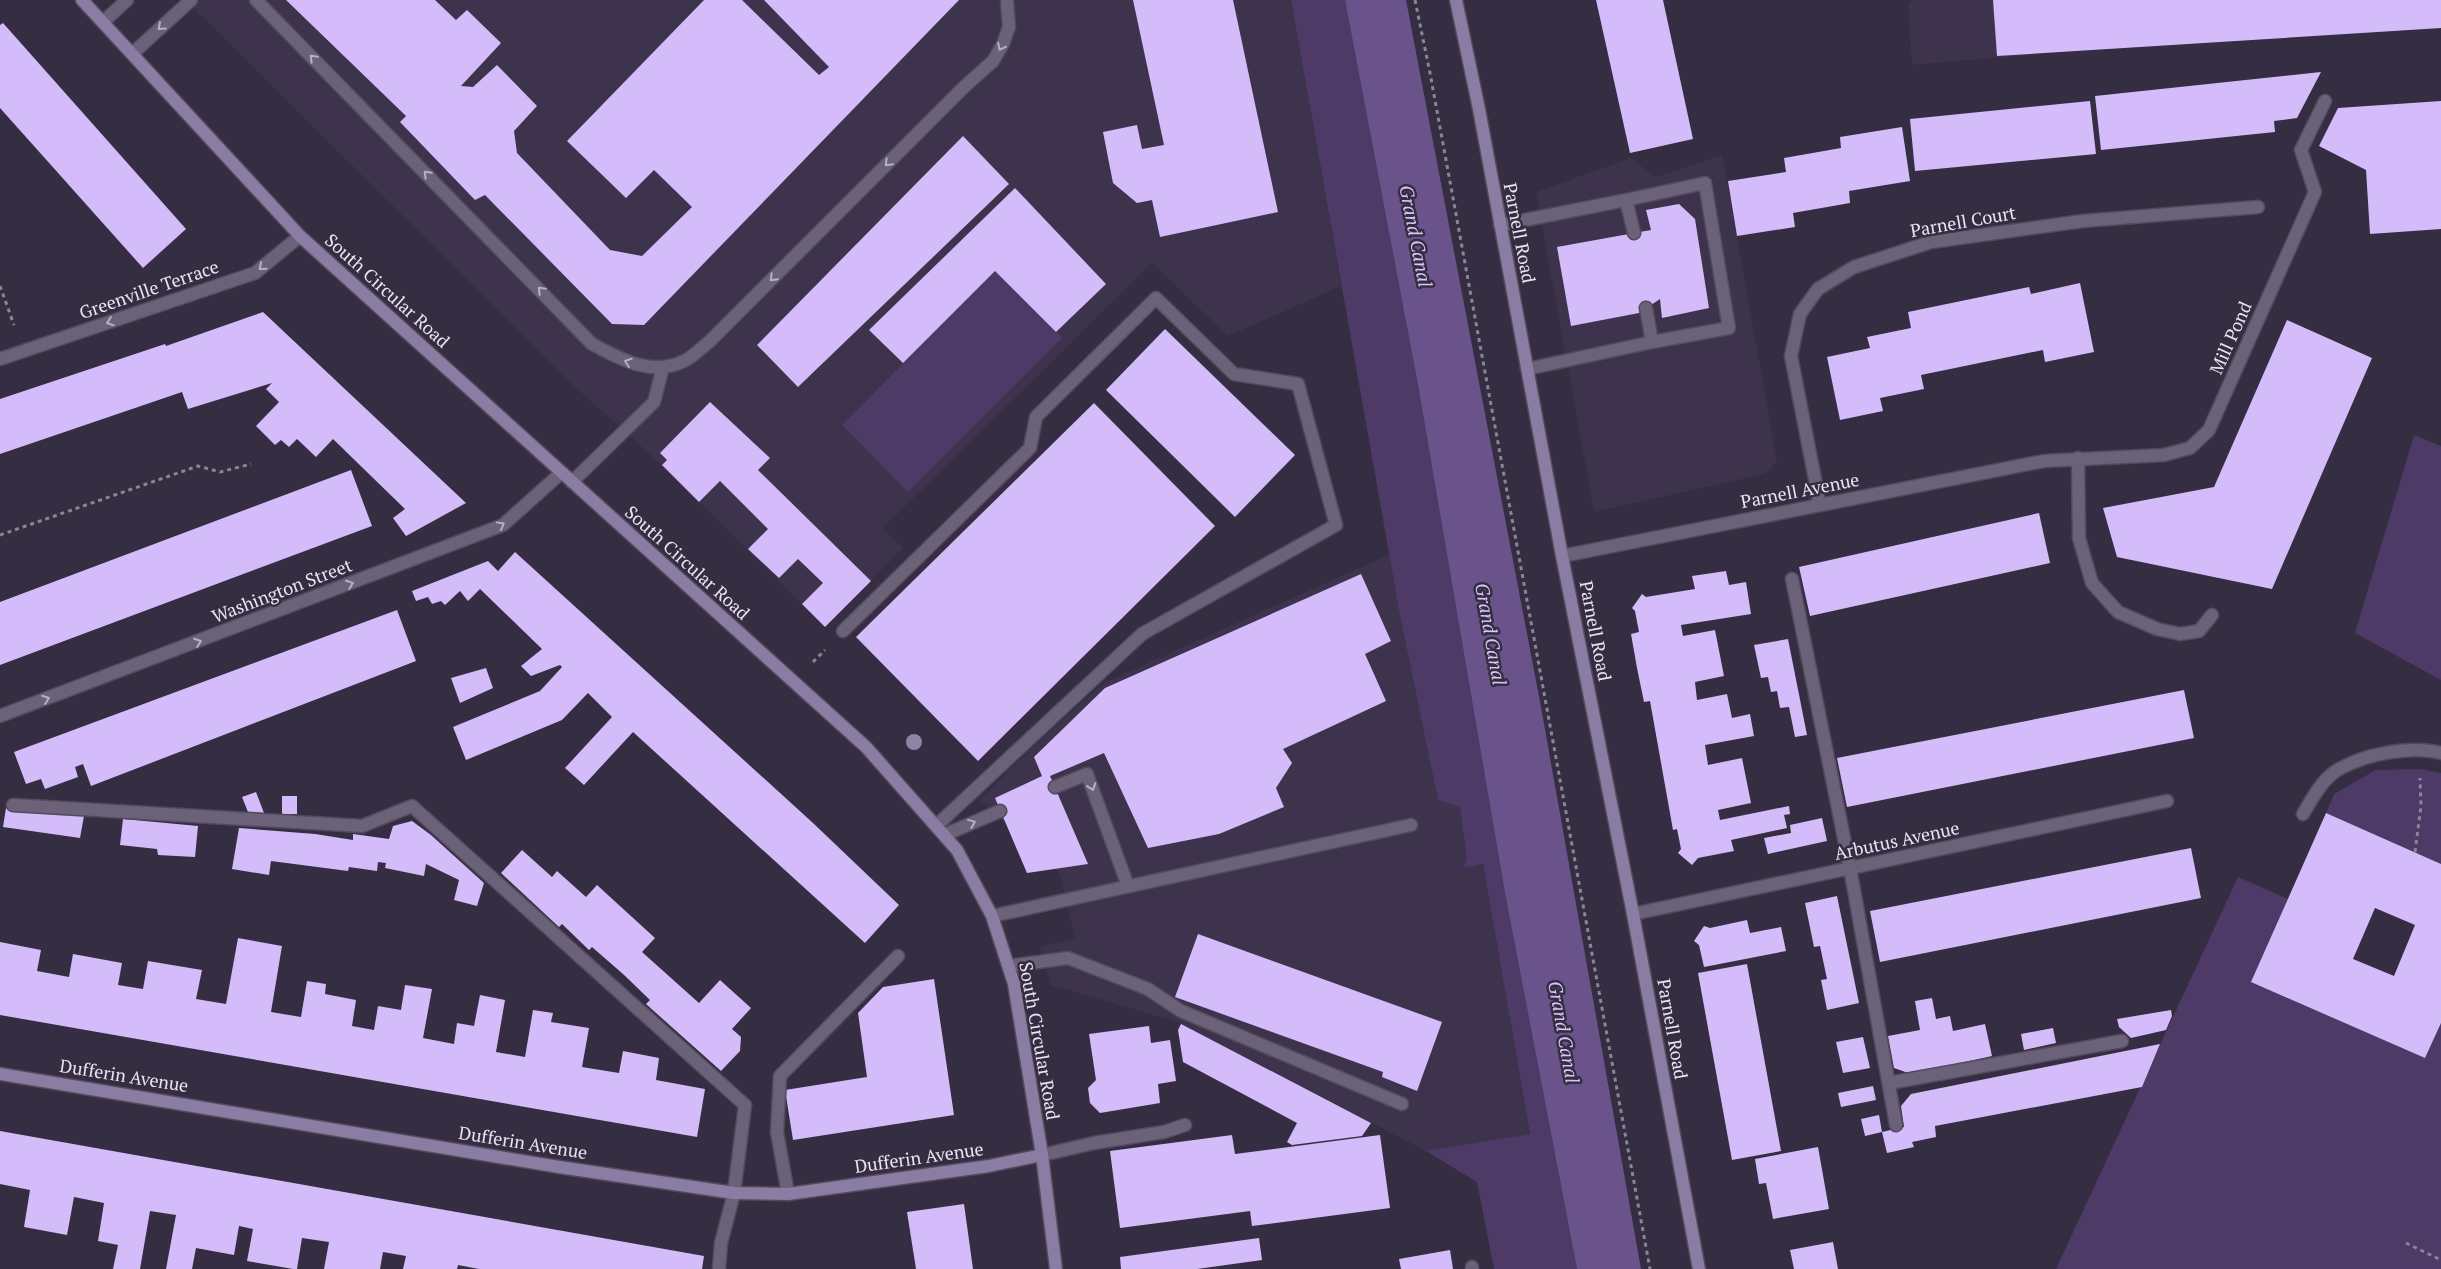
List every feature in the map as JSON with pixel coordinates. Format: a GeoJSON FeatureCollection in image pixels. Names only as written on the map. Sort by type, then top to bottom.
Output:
{"type":"FeatureCollection","features":[{"type":"Feature","properties":{"kind":"main road","name":"South Circular Road"},"geometry":{"type":"LineString","coordinates":[[82,0],[300,236],[866,747],[957,850],[992,916],[1014,984],[1042,1155],[1056,1269]]}},
{"type":"Feature","properties":{"kind":"main road","name":"Parnell Road"},"geometry":{"type":"LineString","coordinates":[[1456,0],[1562,556],[1633,914],[1699,1269]]}},
{"type":"Feature","properties":{"kind":"main road","name":"Dufferin Avenue"},"geometry":{"type":"LineString","coordinates":[[0,1074],[559,1167],[734,1193],[788,1194],[989,1166],[1042,1155]]}},
{"type":"Feature","properties":{"kind":"street"},"geometry":{"type":"LineString","coordinates":[[103,22],[127,0]]}},
{"type":"Feature","properties":{"kind":"street"},"geometry":{"type":"LineString","coordinates":[[132,54],[191,0]]}},
{"type":"Feature","properties":{"kind":"street"},"geometry":{"type":"LineString","coordinates":[[256,0],[592,344],[620,360],[641,366],[663,367],[684,361],[709,342],[993,61],[1009,28],[1007,0]]}},
{"type":"Feature","properties":{"kind":"street","name":"Mill Pond"},"geometry":{"type":"LineString","coordinates":[[2044,461],[2164,455],[2190,448],[2209,430],[2315,192],[2301,150],[2325,101]]}},
{"type":"Feature","properties":{"kind":"street"},"geometry":{"type":"LineString","coordinates":[[1500,226],[1705,183],[1729,328],[1652,342],[1527,369]]}},
{"type":"Feature","properties":{"kind":"street"},"geometry":{"type":"LineString","coordinates":[[1626,200],[1634,233]]}},
{"type":"Feature","properties":{"kind":"street","name":"Parnell Court"},"geometry":{"type":"LineString","coordinates":[[1820,505],[1791,356],[1800,314],[1818,289],[1854,267],[1931,242],[2082,220],[2258,208]]}},
{"type":"Feature","properties":{"kind":"street","name":"Greenville Terrace"},"geometry":{"type":"LineString","coordinates":[[0,359],[255,273],[300,236]]}},
{"type":"Feature","properties":{"kind":"street"},"geometry":{"type":"LineString","coordinates":[[843,631],[1030,448],[1036,417],[1156,298],[1234,374],[1298,384],[1336,525],[1142,634],[940,830]]}},
{"type":"Feature","properties":{"kind":"street"},"geometry":{"type":"LineString","coordinates":[[1646,308],[1652,342]]}},
{"type":"Feature","properties":{"kind":"street"},"geometry":{"type":"LineString","coordinates":[[572,482],[654,402],[663,367]]}},
{"type":"Feature","properties":{"kind":"street"},"geometry":{"type":"LineString","coordinates":[[2078,458],[2079,538],[2092,584],[2118,612],[2157,629],[2180,634],[2199,631],[2212,615]]}},
{"type":"Feature","properties":{"kind":"street","name":"Parnell Avenue"},"geometry":{"type":"LineString","coordinates":[[1562,556],[2044,461]]}},
{"type":"Feature","properties":{"kind":"street","name":"Washington Street"},"geometry":{"type":"LineString","coordinates":[[0,716],[503,525],[561,472]]}},
{"type":"Feature","properties":{"kind":"street"},"geometry":{"type":"LineString","coordinates":[[1792,579],[1850,868],[1896,1125]]}},
{"type":"Feature","properties":{"kind":"street"},"geometry":{"type":"LineString","coordinates":[[2303,814],[2318,788],[2336,771],[2357,762],[2386,754],[2419,750],[2441,753]]}},
{"type":"Feature","properties":{"kind":"street"},"geometry":{"type":"LineString","coordinates":[[1055,787],[1087,774],[1128,886]]}},
{"type":"Feature","properties":{"kind":"street","name":"Arbutus Avenue"},"geometry":{"type":"LineString","coordinates":[[1633,914],[2167,801]]}},
{"type":"Feature","properties":{"kind":"street"},"geometry":{"type":"LineString","coordinates":[[13,805],[362,826],[412,806],[745,1105],[734,1193],[721,1244],[719,1269]]}},
{"type":"Feature","properties":{"kind":"street"},"geometry":{"type":"LineString","coordinates":[[940,830],[1000,811]]}},
{"type":"Feature","properties":{"kind":"street"},"geometry":{"type":"LineString","coordinates":[[992,916],[1411,825]]}},
{"type":"Feature","properties":{"kind":"street"},"geometry":{"type":"LineString","coordinates":[[788,1194],[777,1132],[780,1076],[898,956]]}},
{"type":"Feature","properties":{"kind":"street"},"geometry":{"type":"LineString","coordinates":[[1009,966],[1068,958],[1148,989],[1181,1011],[1402,1104]]}},
{"type":"Feature","properties":{"kind":"street"},"geometry":{"type":"LineString","coordinates":[[1890,1083],[2122,1041]]}},
{"type":"Feature","properties":{"kind":"street"},"geometry":{"type":"LineString","coordinates":[[1042,1155],[1094,1143],[1164,1132],[1185,1125]]}},
{"type":"Feature","properties":{"kind":"path"},"geometry":{"type":"LineString","coordinates":[[1415,0],[1438,112],[1650,1269]]}},
{"type":"Feature","properties":{"kind":"path"},"geometry":{"type":"LineString","coordinates":[[0,286],[23,352]]}},
{"type":"Feature","properties":{"kind":"path"},"geometry":{"type":"LineString","coordinates":[[0,535],[198,466],[220,472],[251,464]]}},
{"type":"Feature","properties":{"kind":"path"},"geometry":{"type":"LineString","coordinates":[[794,682],[843,631]]}},
{"type":"Feature","properties":{"kind":"path"},"geometry":{"type":"LineString","coordinates":[[2415,852],[2421,806],[2419,750]]}},
{"type":"Feature","properties":{"kind":"path"},"geometry":{"type":"LineString","coordinates":[[2406,1243],[2441,1260]]}},
{"type":"Feature","properties":{"kind":"shaded area"},"geometry":{"type":"Polygon","coordinates":[[[186,0],[1291,0],[1341,286],[1228,336],[1152,263],[883,528],[903,548],[825,627],[662,465],[575,387],[186,0]]]}},
{"type":"Feature","properties":{"kind":"shaded area"},"geometry":{"type":"Polygon","coordinates":[[[1291,0],[1345,0],[1418,385],[1505,893],[1577,1269],[1494,1269],[1477,1182],[1426,1151],[1530,1134],[1483,864],[1462,868],[1467,860],[1460,807],[1438,800],[1400,615],[1291,0]]]}},
{"type":"Feature","properties":{"kind":"shaded area"},"geometry":{"type":"Polygon","coordinates":[[[1912,0],[2441,0],[2441,28],[2252,35],[1912,65],[1908,5],[1912,0]]]}},
{"type":"Feature","properties":{"kind":"shaded area"},"geometry":{"type":"Polygon","coordinates":[[[1722,155],[1777,460],[1768,472],[1755,476],[1594,512],[1536,192],[1631,158],[1655,177],[1722,155]]]}},
{"type":"Feature","properties":{"kind":"shaded area"},"geometry":{"type":"Polygon","coordinates":[[[995,271],[1062,338],[908,492],[842,425],[995,271]]]}},
{"type":"Feature","properties":{"kind":"shaded area"},"geometry":{"type":"Polygon","coordinates":[[[2414,435],[2441,446],[2441,680],[2355,633],[2414,435]]]}},
{"type":"Feature","properties":{"kind":"shaded area"},"geometry":{"type":"Polygon","coordinates":[[[1390,554],[1438,800],[1460,807],[1467,860],[1462,867],[1483,864],[1530,1135],[1426,1151],[1178,1022],[1051,985],[1040,947],[1075,938],[1060,874],[980,800],[1037,743],[1104,683],[1390,554]]]}},
{"type":"Feature","properties":{"kind":"shaded area"},"geometry":{"type":"Polygon","coordinates":[[[2421,769],[2441,773],[2441,864],[2326,813],[2334,794],[2376,770],[2421,769]]]}},
{"type":"Feature","properties":{"kind":"shaded area"},"geometry":{"type":"Polygon","coordinates":[[[2238,877],[2288,899],[2256,983],[2425,1058],[2441,1023],[2441,1269],[2056,1269],[2238,877]]]}},
{"type":"Feature","properties":{"kind":"water","name":"Grand Canal"},"geometry":{"type":"Polygon","coordinates":[[[1345,0],[1406,0],[1541,707],[1641,1269],[1577,1269],[1505,893],[1418,385],[1345,0]]]}},
{"type":"Feature","properties":{"kind":"building"},"geometry":{"type":"Polygon","coordinates":[[[286,0],[435,0],[456,20],[467,10],[501,43],[461,86],[473,87],[497,65],[537,106],[514,131],[517,153],[610,250],[642,256],[692,207],[654,170],[626,198],[567,141],[704,0],[742,0],[819,75],[829,67],[764,0],[959,0],[644,325],[612,324],[485,195],[475,200],[400,122],[406,116],[286,0]]]}},
{"type":"Feature","properties":{"kind":"building"},"geometry":{"type":"Polygon","coordinates":[[[1133,0],[1233,0],[1278,212],[1160,237],[1152,200],[1137,203],[1113,183],[1103,132],[1137,125],[1142,149],[1164,145],[1133,0]]]}},
{"type":"Feature","properties":{"kind":"building"},"geometry":{"type":"Polygon","coordinates":[[[1596,0],[1663,0],[1693,139],[1630,153],[1596,0]]]}},
{"type":"Feature","properties":{"kind":"building"},"geometry":{"type":"Polygon","coordinates":[[[1993,0],[2441,0],[2441,28],[1997,56],[1993,0]]]}},
{"type":"Feature","properties":{"kind":"building"},"geometry":{"type":"Polygon","coordinates":[[[3,23],[186,229],[143,268],[0,108],[0,25],[3,23]]]}},
{"type":"Feature","properties":{"kind":"building"},"geometry":{"type":"Polygon","coordinates":[[[2321,72],[2297,118],[2274,121],[2275,132],[2101,150],[2095,96],[2321,72]]]}},
{"type":"Feature","properties":{"kind":"building"},"geometry":{"type":"Polygon","coordinates":[[[2090,101],[2096,154],[1915,171],[1910,119],[2090,101]]]}},
{"type":"Feature","properties":{"kind":"building"},"geometry":{"type":"Polygon","coordinates":[[[2441,101],[2441,229],[2370,234],[2366,170],[2319,146],[2338,108],[2441,101]]]}},
{"type":"Feature","properties":{"kind":"building"},"geometry":{"type":"Polygon","coordinates":[[[1902,127],[1910,181],[1849,191],[1850,203],[1793,213],[1795,227],[1737,236],[1728,181],[1786,172],[1784,158],[1841,148],[1840,137],[1902,127]]]}},
{"type":"Feature","properties":{"kind":"building"},"geometry":{"type":"Polygon","coordinates":[[[963,136],[1009,184],[798,387],[757,345],[963,136]]]}},
{"type":"Feature","properties":{"kind":"building"},"geometry":{"type":"Polygon","coordinates":[[[1015,188],[1106,284],[1056,332],[995,271],[903,363],[869,330],[1015,188]]]}},
{"type":"Feature","properties":{"kind":"building"},"geometry":{"type":"Polygon","coordinates":[[[1679,204],[1695,219],[1709,308],[1662,318],[1660,299],[1639,313],[1571,326],[1557,247],[1651,230],[1646,210],[1679,204]]]}},
{"type":"Feature","properties":{"kind":"building"},"geometry":{"type":"Polygon","coordinates":[[[2080,283],[2094,352],[2045,362],[2043,350],[1921,375],[1924,389],[1880,398],[1883,411],[1840,420],[1827,357],[1870,348],[1867,337],[1911,328],[1908,312],[2029,287],[2031,294],[2080,283]]]}},
{"type":"Feature","properties":{"kind":"building"},"geometry":{"type":"Polygon","coordinates":[[[263,312],[466,503],[406,536],[393,518],[405,509],[333,439],[316,457],[297,439],[289,447],[281,440],[275,445],[256,426],[279,402],[266,389],[272,383],[188,409],[182,392],[0,454],[0,399],[165,344],[166,346],[263,312]]]}},
{"type":"Feature","properties":{"kind":"building"},"geometry":{"type":"Polygon","coordinates":[[[2287,320],[2372,358],[2272,589],[2117,557],[2103,508],[2214,487],[2287,320]]]}},
{"type":"Feature","properties":{"kind":"building"},"geometry":{"type":"Polygon","coordinates":[[[1165,329],[1295,455],[1235,517],[1106,390],[1165,329]]]}},
{"type":"Feature","properties":{"kind":"building"},"geometry":{"type":"Polygon","coordinates":[[[710,402],[770,458],[758,470],[871,581],[825,627],[802,604],[823,583],[798,559],[779,578],[748,549],[768,529],[720,481],[699,502],[662,465],[667,460],[660,453],[710,402]]]}},
{"type":"Feature","properties":{"kind":"building"},"geometry":{"type":"Polygon","coordinates":[[[1094,403],[1215,526],[978,761],[856,637],[1094,403]]]}},
{"type":"Feature","properties":{"kind":"building"},"geometry":{"type":"Polygon","coordinates":[[[351,470],[372,526],[0,665],[0,602],[351,470]]]}},
{"type":"Feature","properties":{"kind":"building"},"geometry":{"type":"Polygon","coordinates":[[[2039,513],[2050,563],[1810,616],[1799,567],[2039,513]]]}},
{"type":"Feature","properties":{"kind":"building"},"geometry":{"type":"Polygon","coordinates":[[[515,552],[813,823],[899,905],[865,943],[633,732],[584,785],[565,768],[612,717],[588,693],[562,720],[466,760],[453,727],[540,691],[562,667],[560,665],[531,676],[521,666],[542,649],[480,589],[468,601],[460,591],[445,605],[441,601],[432,604],[428,597],[416,601],[412,591],[488,561],[498,571],[515,552]]]}},
{"type":"Feature","properties":{"kind":"building"},"geometry":{"type":"Polygon","coordinates":[[[1726,571],[1729,585],[1746,582],[1751,614],[1681,625],[1683,636],[1715,630],[1724,676],[1695,682],[1697,700],[1727,694],[1732,718],[1750,714],[1754,736],[1705,745],[1708,765],[1742,758],[1751,803],[1718,810],[1720,820],[1789,806],[1790,814],[1784,815],[1787,828],[1731,840],[1734,851],[1698,858],[1692,865],[1678,853],[1681,849],[1677,829],[1673,830],[1650,701],[1644,702],[1637,668],[1631,634],[1639,632],[1635,611],[1632,608],[1642,594],[1646,597],[1695,589],[1692,576],[1726,571]]]}},
{"type":"Feature","properties":{"kind":"building"},"geometry":{"type":"Polygon","coordinates":[[[1361,574],[1391,641],[1365,654],[1386,701],[1283,749],[1292,763],[1276,788],[1284,807],[1219,834],[1148,848],[1104,753],[1050,776],[1088,864],[1027,873],[995,798],[1042,776],[1034,757],[1105,688],[1361,574]]]}},
{"type":"Feature","properties":{"kind":"building"},"geometry":{"type":"Polygon","coordinates":[[[397,610],[416,661],[91,786],[83,764],[75,767],[78,777],[45,789],[41,779],[26,784],[14,752],[397,610]]]}},
{"type":"Feature","properties":{"kind":"building"},"geometry":{"type":"Polygon","coordinates":[[[1788,639],[1807,735],[1795,737],[1789,707],[1780,708],[1777,691],[1771,692],[1768,677],[1761,678],[1754,645],[1788,639]]]}},
{"type":"Feature","properties":{"kind":"building"},"geometry":{"type":"Polygon","coordinates":[[[486,668],[493,688],[460,703],[451,678],[486,668]]]}},
{"type":"Feature","properties":{"kind":"building"},"geometry":{"type":"Polygon","coordinates":[[[2184,690],[2194,738],[1847,807],[1837,758],[2184,690]]]}},
{"type":"Feature","properties":{"kind":"building"},"geometry":{"type":"Polygon","coordinates":[[[256,792],[264,813],[248,812],[242,797],[256,792]]]}},
{"type":"Feature","properties":{"kind":"building"},"geometry":{"type":"Polygon","coordinates":[[[282,796],[297,796],[297,814],[282,814],[282,796]]]}},
{"type":"Feature","properties":{"kind":"building"},"geometry":{"type":"Polygon","coordinates":[[[6,808],[84,816],[80,838],[3,827],[6,808]]]}},
{"type":"Feature","properties":{"kind":"building"},"geometry":{"type":"Polygon","coordinates":[[[2326,813],[2441,864],[2441,1023],[2425,1058],[2251,982],[2326,813]],[[2375,908],[2353,959],[2394,976],[2415,925],[2375,908]]]}},
{"type":"Feature","properties":{"kind":"building"},"geometry":{"type":"Polygon","coordinates":[[[1822,818],[1827,841],[1768,854],[1764,838],[1791,833],[1790,825],[1822,818]]]}},
{"type":"Feature","properties":{"kind":"building"},"geometry":{"type":"Polygon","coordinates":[[[123,819],[198,826],[195,857],[158,855],[157,849],[120,845],[123,819]]]}},
{"type":"Feature","properties":{"kind":"building"},"geometry":{"type":"Polygon","coordinates":[[[412,821],[431,835],[484,883],[477,906],[454,900],[459,880],[426,864],[424,876],[385,868],[386,863],[378,862],[377,871],[349,867],[348,871],[271,861],[269,875],[232,869],[239,828],[315,834],[353,840],[353,834],[389,839],[393,826],[412,821]]]}},
{"type":"Feature","properties":{"kind":"building"},"geometry":{"type":"Polygon","coordinates":[[[2191,848],[2201,898],[1880,962],[1870,911],[2191,848]]]}},
{"type":"Feature","properties":{"kind":"building"},"geometry":{"type":"Polygon","coordinates":[[[522,850],[552,877],[557,871],[586,897],[597,885],[655,938],[642,952],[699,1003],[720,980],[751,1008],[732,1029],[741,1037],[740,1051],[721,1071],[646,1004],[650,1000],[623,974],[592,947],[589,950],[562,924],[559,927],[501,873],[522,850]]]}},
{"type":"Feature","properties":{"kind":"building"},"geometry":{"type":"Polygon","coordinates":[[[1837,896],[1859,1003],[1827,1010],[1821,980],[1827,979],[1820,946],[1814,947],[1805,903],[1837,896]]]}},
{"type":"Feature","properties":{"kind":"building"},"geometry":{"type":"Polygon","coordinates":[[[1747,920],[1750,933],[1781,927],[1786,951],[1704,967],[1699,945],[1694,941],[1704,926],[1710,928],[1747,920]]]}},
{"type":"Feature","properties":{"kind":"building"},"geometry":{"type":"Polygon","coordinates":[[[1198,934],[1442,1022],[1417,1091],[1382,1077],[1383,1072],[1175,997],[1198,934]]]}},
{"type":"Feature","properties":{"kind":"building"},"geometry":{"type":"Polygon","coordinates":[[[238,938],[282,946],[271,1012],[301,1017],[307,981],[326,984],[325,994],[356,1000],[352,1026],[374,1030],[378,1006],[401,1010],[405,985],[432,989],[423,1038],[454,1044],[457,1023],[474,1026],[480,995],[505,1000],[496,1052],[525,1057],[533,1010],[553,1013],[551,1022],[589,1028],[582,1067],[619,1073],[623,1051],[659,1058],[656,1080],[705,1089],[697,1137],[0,1015],[0,942],[41,950],[37,971],[69,977],[73,954],[122,963],[118,985],[143,989],[148,961],[202,970],[196,999],[226,1004],[238,938]]]}},
{"type":"Feature","properties":{"kind":"building"},"geometry":{"type":"Polygon","coordinates":[[[1747,964],[1781,1151],[1732,1160],[1698,973],[1747,964]]]}},
{"type":"Feature","properties":{"kind":"building"},"geometry":{"type":"Polygon","coordinates":[[[934,979],[954,1115],[793,1140],[785,1090],[867,1077],[858,1013],[883,987],[934,979]]]}},
{"type":"Feature","properties":{"kind":"building"},"geometry":{"type":"Polygon","coordinates":[[[1932,998],[1936,1019],[1950,1016],[1953,1031],[1985,1024],[1992,1056],[1911,1074],[1894,1068],[1888,1036],[1920,1030],[1915,1001],[1932,998]]]}},
{"type":"Feature","properties":{"kind":"building"},"geometry":{"type":"Polygon","coordinates":[[[2171,1010],[2172,1016],[2166,1030],[2131,1038],[2119,1027],[2117,1019],[2171,1010]]]}},
{"type":"Feature","properties":{"kind":"building"},"geometry":{"type":"Polygon","coordinates":[[[1181,1024],[1371,1123],[1362,1136],[1292,1145],[1287,1142],[1297,1123],[1183,1062],[1178,1030],[1181,1024]]]}},
{"type":"Feature","properties":{"kind":"building"},"geometry":{"type":"Polygon","coordinates":[[[1149,1026],[1151,1043],[1170,1040],[1176,1081],[1158,1084],[1160,1103],[1100,1113],[1090,1103],[1088,1088],[1096,1080],[1089,1034],[1149,1026]]]}},
{"type":"Feature","properties":{"kind":"building"},"geometry":{"type":"Polygon","coordinates":[[[2053,1028],[2056,1043],[2024,1050],[2021,1034],[2053,1028]]]}},
{"type":"Feature","properties":{"kind":"building"},"geometry":{"type":"Polygon","coordinates":[[[1863,1037],[1870,1068],[1843,1073],[1836,1042],[1863,1037]]]}},
{"type":"Feature","properties":{"kind":"building"},"geometry":{"type":"Polygon","coordinates":[[[2160,1044],[2142,1087],[1935,1126],[1936,1137],[1912,1142],[1914,1147],[1887,1153],[1882,1132],[1904,1127],[1901,1106],[1911,1094],[2160,1044]]]}},
{"type":"Feature","properties":{"kind":"building"},"geometry":{"type":"Polygon","coordinates":[[[1873,1086],[1876,1100],[1841,1107],[1838,1093],[1873,1086]]]}},
{"type":"Feature","properties":{"kind":"building"},"geometry":{"type":"Polygon","coordinates":[[[1879,1115],[1882,1132],[1865,1136],[1861,1119],[1879,1115]]]}},
{"type":"Feature","properties":{"kind":"building"},"geometry":{"type":"Polygon","coordinates":[[[0,1131],[704,1256],[702,1269],[479,1269],[458,1265],[457,1269],[403,1269],[406,1256],[383,1252],[380,1269],[324,1269],[329,1242],[302,1238],[297,1269],[293,1269],[247,1261],[253,1229],[239,1226],[234,1255],[196,1248],[192,1269],[166,1269],[176,1215],[150,1211],[140,1269],[113,1269],[118,1245],[98,1241],[104,1203],[74,1197],[67,1235],[24,1227],[30,1190],[0,1184],[0,1131]]]}},
{"type":"Feature","properties":{"kind":"building"},"geometry":{"type":"Polygon","coordinates":[[[1232,1135],[1235,1154],[1380,1135],[1390,1208],[1252,1226],[1250,1211],[1120,1228],[1110,1151],[1232,1135]]]}},
{"type":"Feature","properties":{"kind":"building"},"geometry":{"type":"Polygon","coordinates":[[[1818,1147],[1829,1209],[1773,1219],[1766,1183],[1759,1184],[1755,1159],[1818,1147]]]}},
{"type":"Feature","properties":{"kind":"building"},"geometry":{"type":"Polygon","coordinates":[[[964,1204],[973,1269],[916,1269],[907,1212],[964,1204]]]}},
{"type":"Feature","properties":{"kind":"building"},"geometry":{"type":"Polygon","coordinates":[[[1259,1238],[1262,1260],[1197,1269],[1121,1269],[1120,1257],[1259,1238]]]}},
{"type":"Feature","properties":{"kind":"building"},"geometry":{"type":"Polygon","coordinates":[[[1833,1242],[1838,1269],[1794,1269],[1790,1250],[1833,1242]]]}},
{"type":"Feature","properties":{"kind":"building"},"geometry":{"type":"Polygon","coordinates":[[[1450,1250],[1453,1269],[1401,1269],[1399,1259],[1450,1250]]]}}]}
